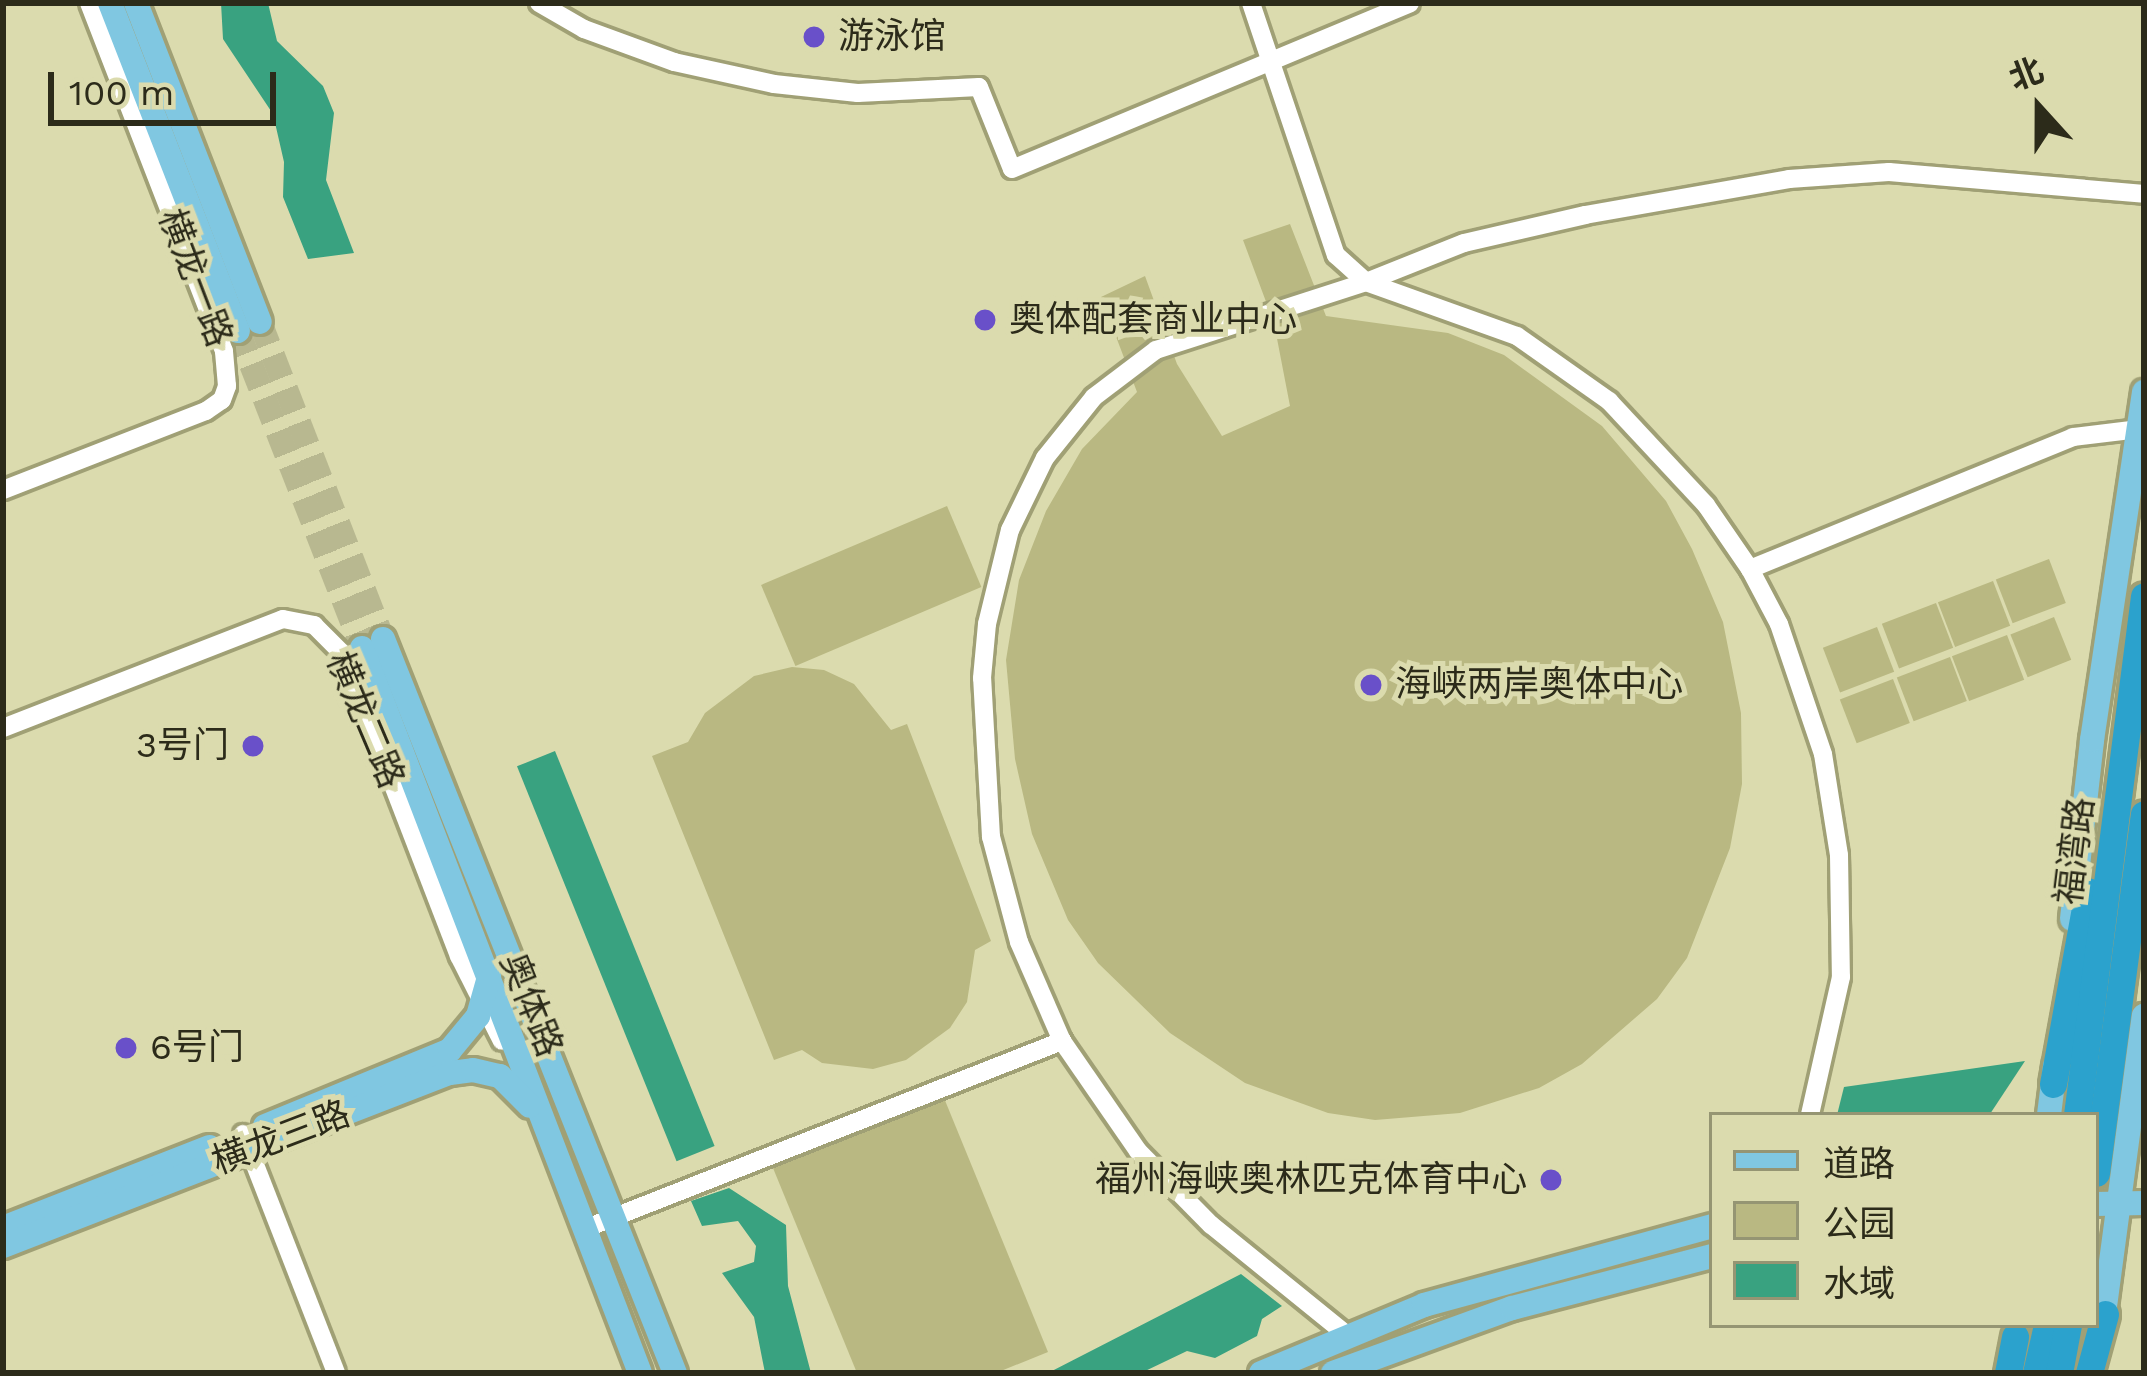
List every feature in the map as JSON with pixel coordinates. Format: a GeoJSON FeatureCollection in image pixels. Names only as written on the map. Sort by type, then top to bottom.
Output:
{"type":"FeatureCollection","features":[{"type":"Feature","properties":{"kind":"highway"},"geometry":{"type":"LineString","coordinates":[[2053,1084],[2144,585]]}},
{"type":"Feature","properties":{"kind":"highway","name":"福湾路"},"geometry":{"type":"LineString","coordinates":[[2077,1112],[2144,596]]}},
{"type":"Feature","properties":{"kind":"highway","name":"福湾路"},"geometry":{"type":"LineString","coordinates":[[2114,1175],[2144,814]]}},
{"type":"Feature","properties":{"kind":"highway"},"geometry":{"type":"LineString","coordinates":[[2091,1373],[2105,1314]]}},
{"type":"Feature","properties":{"kind":"highway"},"geometry":{"type":"LineString","coordinates":[[2036,1373],[2046,1328]]}},
{"type":"Feature","properties":{"kind":"highway"},"geometry":{"type":"LineString","coordinates":[[2059,1373],[2067,1328]]}},
{"type":"Feature","properties":{"kind":"highway"},"geometry":{"type":"LineString","coordinates":[[2007,1373],[2016,1331]]}},
{"type":"Feature","properties":{"kind":"main road"},"geometry":{"type":"LineString","coordinates":[[110,3],[249,327],[136,3]]}},
{"type":"Feature","properties":{"kind":"main road"},"geometry":{"type":"LineString","coordinates":[[2049,1112],[2092,740],[2144,392]]}},
{"type":"Feature","properties":{"kind":"main road","name":"奥体路"},"geometry":{"type":"LineString","coordinates":[[640,1373],[544,1124],[486,990],[373,644],[675,1373]]}},
{"type":"Feature","properties":{"kind":"main road","name":"横龙三路"},"geometry":{"type":"LineString","coordinates":[[3,1246],[441,1056],[471,1030],[486,990]]}},
{"type":"Feature","properties":{"kind":"main road"},"geometry":{"type":"LineString","coordinates":[[2105,1314],[2107,1204],[2144,1016]]}},
{"type":"Feature","properties":{"kind":"main road","name":"横龙三路"},"geometry":{"type":"LineString","coordinates":[[3,1228],[439,1076],[472,1070],[511,1083],[544,1124]]}},
{"type":"Feature","properties":{"kind":"main road"},"geometry":{"type":"LineString","coordinates":[[2107,1204],[2144,1203]]}},
{"type":"Feature","properties":{"kind":"main road"},"geometry":{"type":"LineString","coordinates":[[1261,1373],[1347,1335],[1491,1284],[1709,1227]]}},
{"type":"Feature","properties":{"kind":"main road"},"geometry":{"type":"LineString","coordinates":[[1333,1373],[1512,1308],[1709,1257]]}},
{"type":"Feature","properties":{"kind":"street","name":"横龙一路"},"geometry":{"type":"LineString","coordinates":[[3,490],[206,411],[222,400],[227,386],[224,351],[89,3]]}},
{"type":"Feature","properties":{"kind":"street"},"geometry":{"type":"LineString","coordinates":[[539,3],[584,29],[674,62],[774,84],[858,93],[979,87],[1012,169],[1410,3]]}},
{"type":"Feature","properties":{"kind":"street"},"geometry":{"type":"LineString","coordinates":[[1251,3],[1336,255],[1366,282],[1481,319],[1540,348],[1578,375],[1654,443],[1750,569],[1779,624],[1812,715],[1839,855],[1844,938],[1839,994],[1811,1112]]}},
{"type":"Feature","properties":{"kind":"street"},"geometry":{"type":"LineString","coordinates":[[1347,1335],[1211,1226],[1157,1172],[1062,1041],[1011,916],[984,785],[981,705],[988,624],[1015,518],[1060,437],[1124,369],[1172,343],[1366,282],[1464,243],[1585,215],[1789,179],[1889,172],[2144,194]]}},
{"type":"Feature","properties":{"kind":"street"},"geometry":{"type":"LineString","coordinates":[[1750,569],[2073,437],[2139,429]]}},
{"type":"Feature","properties":{"kind":"street","name":"横龙二路"},"geometry":{"type":"LineString","coordinates":[[3,728],[283,619],[314,625],[341,653],[486,990]]}},
{"type":"Feature","properties":{"kind":"street"},"geometry":{"type":"LineString","coordinates":[[584,1229],[1062,1041]]}},
{"type":"Feature","properties":{"kind":"street"},"geometry":{"type":"LineString","coordinates":[[246,1142],[336,1373]]}},
{"type":"Feature","properties":{"kind":"green space","name":"海峡两岸奥体中心"},"geometry":{"type":"Polygon","coordinates":[[[1290,224],[1326,316],[1448,333],[1504,355],[1602,426],[1666,501],[1692,549],[1723,622],[1741,713],[1742,784],[1730,848],[1687,958],[1657,999],[1582,1064],[1539,1088],[1460,1113],[1375,1120],[1328,1113],[1245,1083],[1170,1033],[1098,963],[1068,920],[1032,834],[1015,759],[1006,660],[1019,580],[1046,511],[1082,449],[1137,392],[1101,297],[1145,276],[1177,364],[1222,436],[1290,406],[1274,323],[1243,240],[1290,224]]]}},
{"type":"Feature","properties":{"kind":"green space"},"geometry":{"type":"Polygon","coordinates":[[[947,506],[981,587],[795,666],[761,585],[947,506]]]}},
{"type":"Feature","properties":{"kind":"green space"},"geometry":{"type":"Polygon","coordinates":[[[2049,559],[2066,603],[2013,623],[1996,579],[2049,559]]]}},
{"type":"Feature","properties":{"kind":"green space"},"geometry":{"type":"Polygon","coordinates":[[[1993,581],[2010,626],[1955,647],[1938,602],[1993,581]]]}},
{"type":"Feature","properties":{"kind":"green space"},"geometry":{"type":"Polygon","coordinates":[[[1936,603],[1953,648],[1899,669],[1882,624],[1936,603]]]}},
{"type":"Feature","properties":{"kind":"green space"},"geometry":{"type":"Polygon","coordinates":[[[2054,617],[2071,660],[2028,677],[2010,635],[2054,617]]]}},
{"type":"Feature","properties":{"kind":"green space"},"geometry":{"type":"Polygon","coordinates":[[[1877,627],[1894,672],[1840,693],[1823,648],[1877,627]]]}},
{"type":"Feature","properties":{"kind":"green space"},"geometry":{"type":"Polygon","coordinates":[[[2007,635],[2024,680],[1969,701],[1952,656],[2007,635]]]}},
{"type":"Feature","properties":{"kind":"green space"},"geometry":{"type":"Polygon","coordinates":[[[1950,657],[1967,701],[1914,721],[1897,677],[1950,657]]]}},
{"type":"Feature","properties":{"kind":"green space"},"geometry":{"type":"Polygon","coordinates":[[[792,667],[824,670],[854,684],[891,730],[907,724],[991,941],[975,950],[967,1002],[950,1028],[906,1060],[873,1069],[822,1063],[802,1050],[774,1060],[652,756],[688,742],[705,713],[754,676],[792,667]]]}},
{"type":"Feature","properties":{"kind":"green space"},"geometry":{"type":"Polygon","coordinates":[[[1893,679],[1910,723],[1857,743],[1840,699],[1893,679]]]}},
{"type":"Feature","properties":{"kind":"green space"},"geometry":{"type":"Polygon","coordinates":[[[944,1098],[1048,1352],[996,1373],[857,1373],[773,1168],[944,1098]]]}},
{"type":"Feature","properties":{"kind":"water"},"geometry":{"type":"Polygon","coordinates":[[[221,3],[268,3],[277,41],[323,86],[334,113],[326,180],[354,253],[308,259],[283,197],[284,162],[273,114],[223,39],[221,3]]]}},
{"type":"Feature","properties":{"kind":"water"},"geometry":{"type":"Polygon","coordinates":[[[555,751],[715,1146],[677,1161],[517,766],[555,751]]]}},
{"type":"Feature","properties":{"kind":"water"},"geometry":{"type":"Polygon","coordinates":[[[2025,1061],[1991,1112],[1838,1112],[1844,1087],[2025,1061]]]}},
{"type":"Feature","properties":{"kind":"water"},"geometry":{"type":"Polygon","coordinates":[[[729,1188],[786,1225],[788,1286],[811,1373],[765,1373],[754,1317],[722,1273],[754,1262],[756,1246],[738,1221],[702,1226],[691,1201],[729,1188]]]}},
{"type":"Feature","properties":{"kind":"water"},"geometry":{"type":"Polygon","coordinates":[[[1241,1274],[1282,1306],[1262,1319],[1257,1336],[1215,1358],[1187,1351],[1141,1373],[1048,1373],[1241,1274]]]}},
{"type":"Feature","properties":{"kind":"tunnel"},"geometry":{"type":"LineString","coordinates":[[260,322],[383,639]]}},
{"type":"Feature","properties":{"kind":"tunnel"},"geometry":{"type":"LineString","coordinates":[[238,331],[362,648]]}},
{"type":"Feature","properties":{"kind":"place","name":"游泳馆"},"geometry":{"type":"Point","coordinates":[814,37]}},
{"type":"Feature","properties":{"kind":"place","name":"奥体配套商业中心"},"geometry":{"type":"Point","coordinates":[985,320]}},
{"type":"Feature","properties":{"kind":"place","name":"海峡两岸奥体中心"},"geometry":{"type":"Point","coordinates":[1371,685]}},
{"type":"Feature","properties":{"kind":"place","name":"3号门"},"geometry":{"type":"Point","coordinates":[253,746]}},
{"type":"Feature","properties":{"kind":"place","name":"6号门"},"geometry":{"type":"Point","coordinates":[126,1048]}},
{"type":"Feature","properties":{"kind":"place","name":"福州海峡奥林匹克体育中心"},"geometry":{"type":"Point","coordinates":[1551,1180]}}]}
